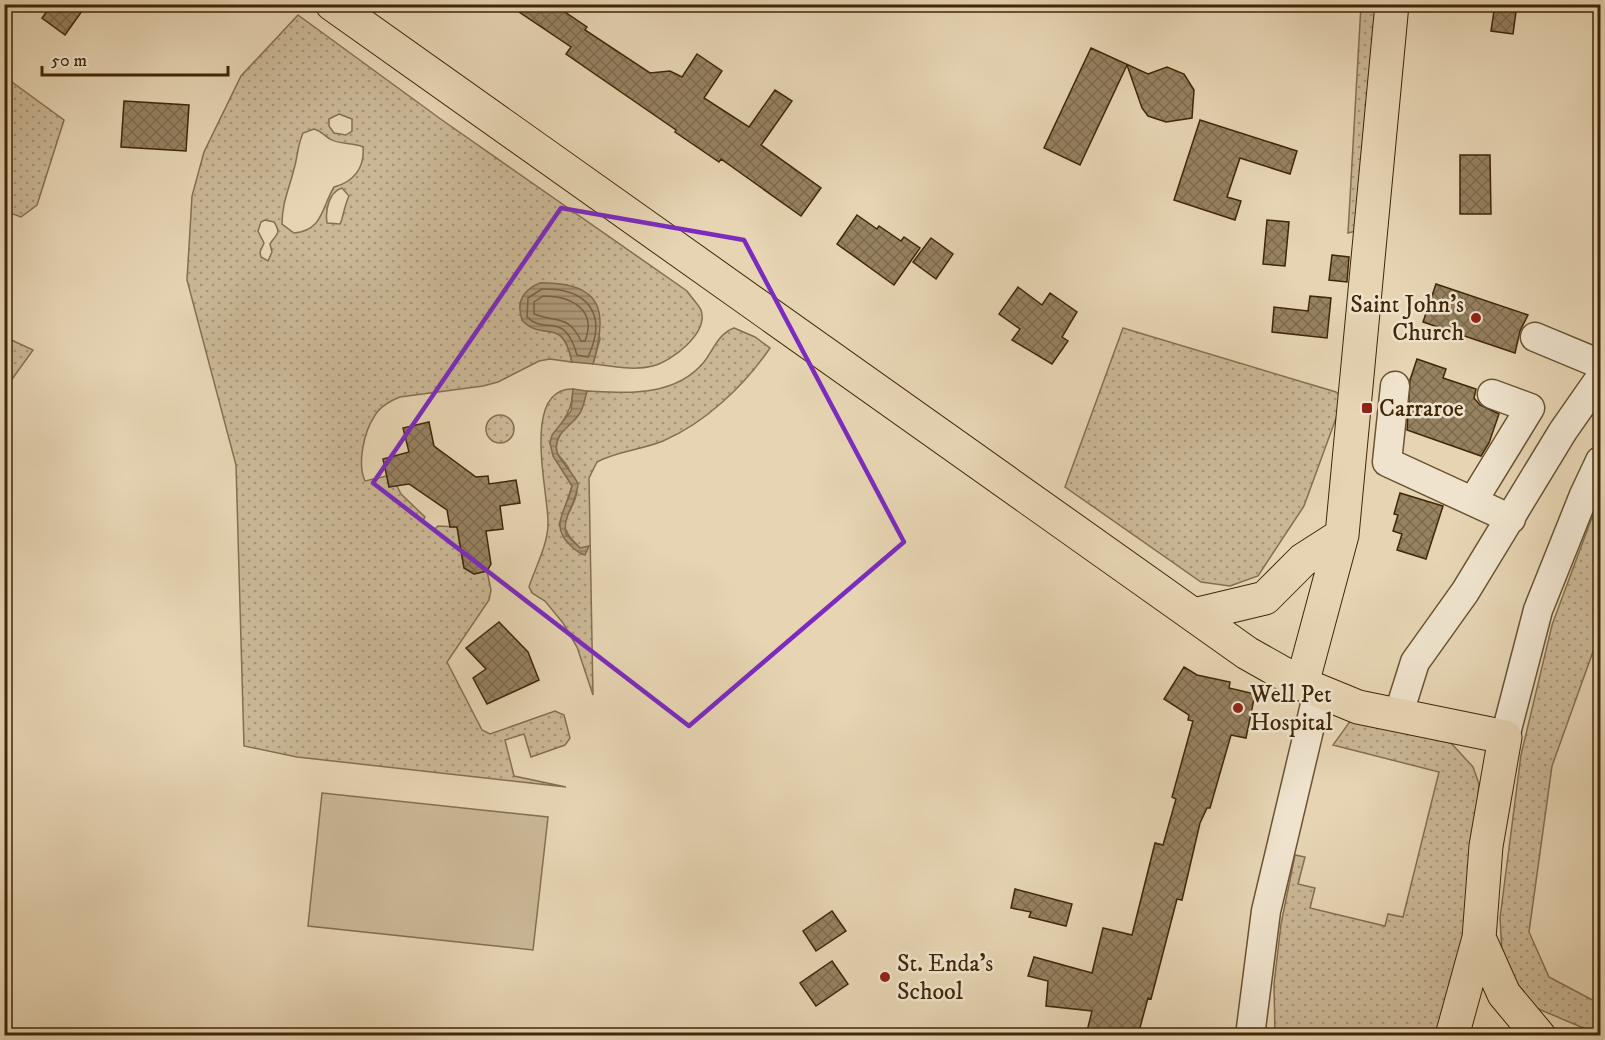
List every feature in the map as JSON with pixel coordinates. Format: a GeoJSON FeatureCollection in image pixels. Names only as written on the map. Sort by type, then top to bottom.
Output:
{"type":"FeatureCollection","features":[{"type":"Feature","properties":{"kind":"main road"},"geometry":{"type":"LineString","coordinates":[[332,4],[1247,653],[1310,688],[1358,707],[1505,737],[1486,846],[1479,938],[1452,1035]]}},
{"type":"Feature","properties":{"kind":"main road"},"geometry":{"type":"LineString","coordinates":[[1310,688],[1342,535],[1392,4]]}},
{"type":"Feature","properties":{"kind":"main road"},"geometry":{"type":"LineString","coordinates":[[1194,615],[1265,598],[1302,560],[1342,535]]}},
{"type":"Feature","properties":{"kind":"main road"},"geometry":{"type":"LineString","coordinates":[[1479,938],[1504,994],[1539,1035]]}},
{"type":"Feature","properties":{"kind":"street"},"geometry":{"type":"LineString","coordinates":[[1535,337],[1600,364]]}},
{"type":"Feature","properties":{"kind":"street"},"geometry":{"type":"LineString","coordinates":[[1401,715],[1403,699],[1415,662],[1465,592],[1563,432],[1600,378]]}},
{"type":"Feature","properties":{"kind":"street"},"geometry":{"type":"LineString","coordinates":[[1395,386],[1388,462],[1511,519]]}},
{"type":"Feature","properties":{"kind":"street"},"geometry":{"type":"LineString","coordinates":[[1473,501],[1530,408],[1492,394]]}},
{"type":"Feature","properties":{"kind":"street"},"geometry":{"type":"LineString","coordinates":[[1505,737],[1538,610],[1600,461]]}},
{"type":"Feature","properties":{"kind":"street"},"geometry":{"type":"LineString","coordinates":[[1250,1035],[1266,910],[1310,688]]}},
{"type":"Feature","properties":{"kind":"highlighted area"},"geometry":{"type":"Polygon","coordinates":[[[561,208],[744,240],[904,542],[689,726],[373,483],[561,208]]]}},
{"type":"Feature","properties":{"kind":"shaded area"},"geometry":{"type":"Polygon","coordinates":[[[1361,5],[1378,5],[1356,231],[1348,233],[1361,5]]]}},
{"type":"Feature","properties":{"kind":"shaded area"},"geometry":{"type":"Polygon","coordinates":[[[298,15],[442,120],[687,291],[701,310],[700,328],[694,337],[679,352],[661,363],[638,368],[593,364],[600,339],[591,297],[567,285],[540,283],[520,304],[522,320],[537,330],[551,332],[563,338],[572,362],[550,359],[539,361],[498,382],[483,386],[400,397],[389,402],[376,413],[365,439],[362,466],[365,481],[387,476],[389,487],[397,486],[401,494],[425,517],[423,521],[435,529],[438,526],[457,527],[464,568],[474,574],[487,571],[491,590],[489,600],[447,662],[482,730],[490,734],[555,711],[564,715],[570,738],[565,745],[531,757],[524,734],[505,740],[514,776],[566,787],[297,757],[244,746],[236,465],[187,280],[192,196],[204,152],[241,76],[298,15]],[[339,114],[329,119],[329,126],[334,133],[346,135],[352,131],[352,119],[339,114]],[[317,130],[303,133],[282,216],[282,224],[294,233],[311,228],[316,223],[334,187],[341,185],[357,173],[363,154],[363,147],[334,141],[317,130]],[[342,188],[329,202],[327,223],[340,224],[342,219],[349,196],[342,188]],[[265,220],[261,222],[258,231],[264,243],[260,252],[261,257],[268,261],[272,252],[270,244],[278,229],[274,222],[265,220]]]}},
{"type":"Feature","properties":{"kind":"shaded area"},"geometry":{"type":"Polygon","coordinates":[[[5,77],[64,120],[37,205],[21,217],[5,211],[5,77]]]}},
{"type":"Feature","properties":{"kind":"shaded area"},"geometry":{"type":"Polygon","coordinates":[[[734,328],[755,337],[770,348],[736,389],[708,414],[679,433],[655,444],[613,455],[597,462],[589,478],[593,695],[577,647],[563,623],[545,601],[532,593],[529,587],[544,548],[548,524],[541,445],[542,423],[547,405],[557,393],[573,389],[568,412],[550,443],[572,486],[559,525],[581,554],[585,548],[580,548],[565,526],[577,493],[571,473],[557,452],[557,445],[563,429],[580,406],[587,391],[634,392],[665,387],[679,382],[704,362],[720,338],[734,328]]]}},
{"type":"Feature","properties":{"kind":"shaded area"},"geometry":{"type":"Polygon","coordinates":[[[1123,328],[1336,392],[1343,399],[1304,506],[1258,576],[1230,586],[1201,582],[1065,487],[1123,328]]]}},
{"type":"Feature","properties":{"kind":"shaded area"},"geometry":{"type":"Polygon","coordinates":[[[5,337],[33,350],[5,389],[5,337]]]}},
{"type":"Feature","properties":{"kind":"shaded area"},"geometry":{"type":"Polygon","coordinates":[[[500,415],[510,419],[514,429],[510,439],[500,443],[490,439],[486,429],[490,419],[500,415]]]}},
{"type":"Feature","properties":{"kind":"shaded area"},"geometry":{"type":"Polygon","coordinates":[[[1600,501],[1600,632],[1552,766],[1529,932],[1549,977],[1600,1004],[1600,1035],[1522,1002],[1503,968],[1500,918],[1521,755],[1552,625],[1600,501]]]}},
{"type":"Feature","properties":{"kind":"shaded area"},"geometry":{"type":"Polygon","coordinates":[[[1351,720],[1451,743],[1473,767],[1479,784],[1462,972],[1434,1035],[1275,1036],[1274,984],[1281,924],[1295,855],[1305,857],[1298,884],[1315,888],[1310,908],[1385,926],[1388,914],[1403,917],[1439,772],[1333,745],[1351,720]]]}},
{"type":"Feature","properties":{"kind":"shaded area"},"geometry":{"type":"Polygon","coordinates":[[[322,793],[548,817],[533,950],[308,926],[322,793]]]}},
{"type":"Feature","properties":{"kind":"water"},"geometry":{"type":"Polygon","coordinates":[[[540,283],[561,284],[577,288],[589,294],[596,304],[600,315],[600,329],[593,364],[572,362],[563,338],[551,332],[537,330],[522,320],[520,308],[522,297],[529,289],[540,283]]]}},
{"type":"Feature","properties":{"kind":"water"},"geometry":{"type":"Polygon","coordinates":[[[573,389],[587,391],[583,405],[577,418],[560,435],[556,446],[559,456],[578,484],[566,521],[566,534],[580,548],[589,546],[585,555],[569,544],[560,530],[560,523],[572,486],[553,456],[550,443],[552,435],[571,411],[573,389]]]}},
{"type":"Feature","properties":{"kind":"building"},"geometry":{"type":"Polygon","coordinates":[[[52,4],[87,4],[65,35],[42,18],[52,4]]]}},
{"type":"Feature","properties":{"kind":"building"},"geometry":{"type":"Polygon","coordinates":[[[507,4],[553,4],[587,27],[585,30],[650,73],[670,71],[682,77],[697,54],[722,71],[704,98],[749,127],[775,90],[792,101],[761,145],[821,188],[801,216],[721,159],[719,162],[675,132],[676,130],[566,54],[571,47],[507,4]]]}},
{"type":"Feature","properties":{"kind":"building"},"geometry":{"type":"Polygon","coordinates":[[[1495,4],[1517,4],[1513,34],[1491,31],[1495,4]]]}},
{"type":"Feature","properties":{"kind":"building"},"geometry":{"type":"Polygon","coordinates":[[[1091,48],[1148,74],[1167,67],[1184,74],[1194,90],[1192,118],[1166,122],[1148,116],[1142,108],[1127,65],[1080,165],[1044,148],[1091,48]]]}},
{"type":"Feature","properties":{"kind":"building"},"geometry":{"type":"Polygon","coordinates":[[[124,101],[189,105],[186,151],[121,147],[124,101]]]}},
{"type":"Feature","properties":{"kind":"building"},"geometry":{"type":"Polygon","coordinates":[[[1200,120],[1297,151],[1290,174],[1240,158],[1227,197],[1241,201],[1235,220],[1174,200],[1200,120]]]}},
{"type":"Feature","properties":{"kind":"building"},"geometry":{"type":"Polygon","coordinates":[[[1460,155],[1490,155],[1491,214],[1460,214],[1460,155]]]}},
{"type":"Feature","properties":{"kind":"building"},"geometry":{"type":"Polygon","coordinates":[[[857,215],[877,229],[879,226],[901,241],[904,237],[920,248],[894,285],[837,244],[857,215]]]}},
{"type":"Feature","properties":{"kind":"building"},"geometry":{"type":"Polygon","coordinates":[[[1267,220],[1289,222],[1285,266],[1263,264],[1267,220]]]}},
{"type":"Feature","properties":{"kind":"building"},"geometry":{"type":"Polygon","coordinates":[[[931,238],[953,254],[936,279],[913,262],[931,238]]]}},
{"type":"Feature","properties":{"kind":"building"},"geometry":{"type":"Polygon","coordinates":[[[1332,255],[1349,257],[1347,282],[1329,280],[1332,255]]]}},
{"type":"Feature","properties":{"kind":"building","name":"Saint John's Church"},"geometry":{"type":"Polygon","coordinates":[[[1436,284],[1528,315],[1520,331],[1515,353],[1423,322],[1436,284]]]}},
{"type":"Feature","properties":{"kind":"building"},"geometry":{"type":"Polygon","coordinates":[[[1018,287],[1042,305],[1050,293],[1077,312],[1062,337],[1068,341],[1052,364],[1012,340],[1020,329],[999,314],[1018,287]]]}},
{"type":"Feature","properties":{"kind":"building"},"geometry":{"type":"Polygon","coordinates":[[[1310,296],[1331,298],[1327,338],[1272,332],[1274,307],[1308,311],[1310,296]]]}},
{"type":"Feature","properties":{"kind":"building"},"geometry":{"type":"Polygon","coordinates":[[[1417,359],[1446,369],[1443,378],[1476,389],[1474,398],[1480,405],[1499,414],[1489,443],[1481,456],[1407,430],[1410,380],[1417,359]]]}},
{"type":"Feature","properties":{"kind":"building"},"geometry":{"type":"Polygon","coordinates":[[[429,422],[434,446],[476,477],[488,476],[489,484],[516,480],[520,503],[500,506],[503,529],[486,531],[491,564],[487,571],[474,574],[464,568],[457,527],[450,527],[447,510],[409,484],[389,487],[383,459],[409,452],[403,428],[429,422]]]}},
{"type":"Feature","properties":{"kind":"building"},"geometry":{"type":"Polygon","coordinates":[[[1400,493],[1443,506],[1426,559],[1397,550],[1402,534],[1393,531],[1398,515],[1394,514],[1400,493]]]}},
{"type":"Feature","properties":{"kind":"building"},"geometry":{"type":"Polygon","coordinates":[[[499,622],[528,652],[539,680],[487,704],[473,678],[486,669],[466,648],[499,622]]]}},
{"type":"Feature","properties":{"kind":"building"},"geometry":{"type":"Polygon","coordinates":[[[1184,667],[1197,675],[1230,682],[1229,688],[1255,694],[1246,738],[1231,735],[1210,808],[1207,808],[1200,823],[1182,900],[1177,899],[1151,999],[1148,998],[1138,1035],[1086,1035],[1092,1011],[1046,1006],[1048,981],[1028,976],[1034,957],[1092,973],[1103,928],[1132,935],[1155,843],[1163,845],[1176,799],[1172,797],[1193,721],[1188,720],[1189,715],[1164,699],[1184,667]]]}},
{"type":"Feature","properties":{"kind":"building"},"geometry":{"type":"Polygon","coordinates":[[[1015,889],[1072,904],[1066,926],[1029,917],[1031,912],[1011,908],[1015,889]]]}},
{"type":"Feature","properties":{"kind":"building"},"geometry":{"type":"Polygon","coordinates":[[[832,911],[846,931],[816,951],[803,931],[832,911]]]}},
{"type":"Feature","properties":{"kind":"building"},"geometry":{"type":"Polygon","coordinates":[[[832,961],[848,984],[816,1006],[800,983],[832,961]]]}},
{"type":"Feature","properties":{"kind":"place","name":"Saint John's Church"},"geometry":{"type":"Point","coordinates":[1476,318]}},
{"type":"Feature","properties":{"kind":"place","name":"Carraroe"},"geometry":{"type":"Point","coordinates":[1367,408]}},
{"type":"Feature","properties":{"kind":"place","name":"Well Pet Hospital"},"geometry":{"type":"Point","coordinates":[1238,708]}},
{"type":"Feature","properties":{"kind":"place","name":"St. Enda's School"},"geometry":{"type":"Point","coordinates":[885,977]}}]}
